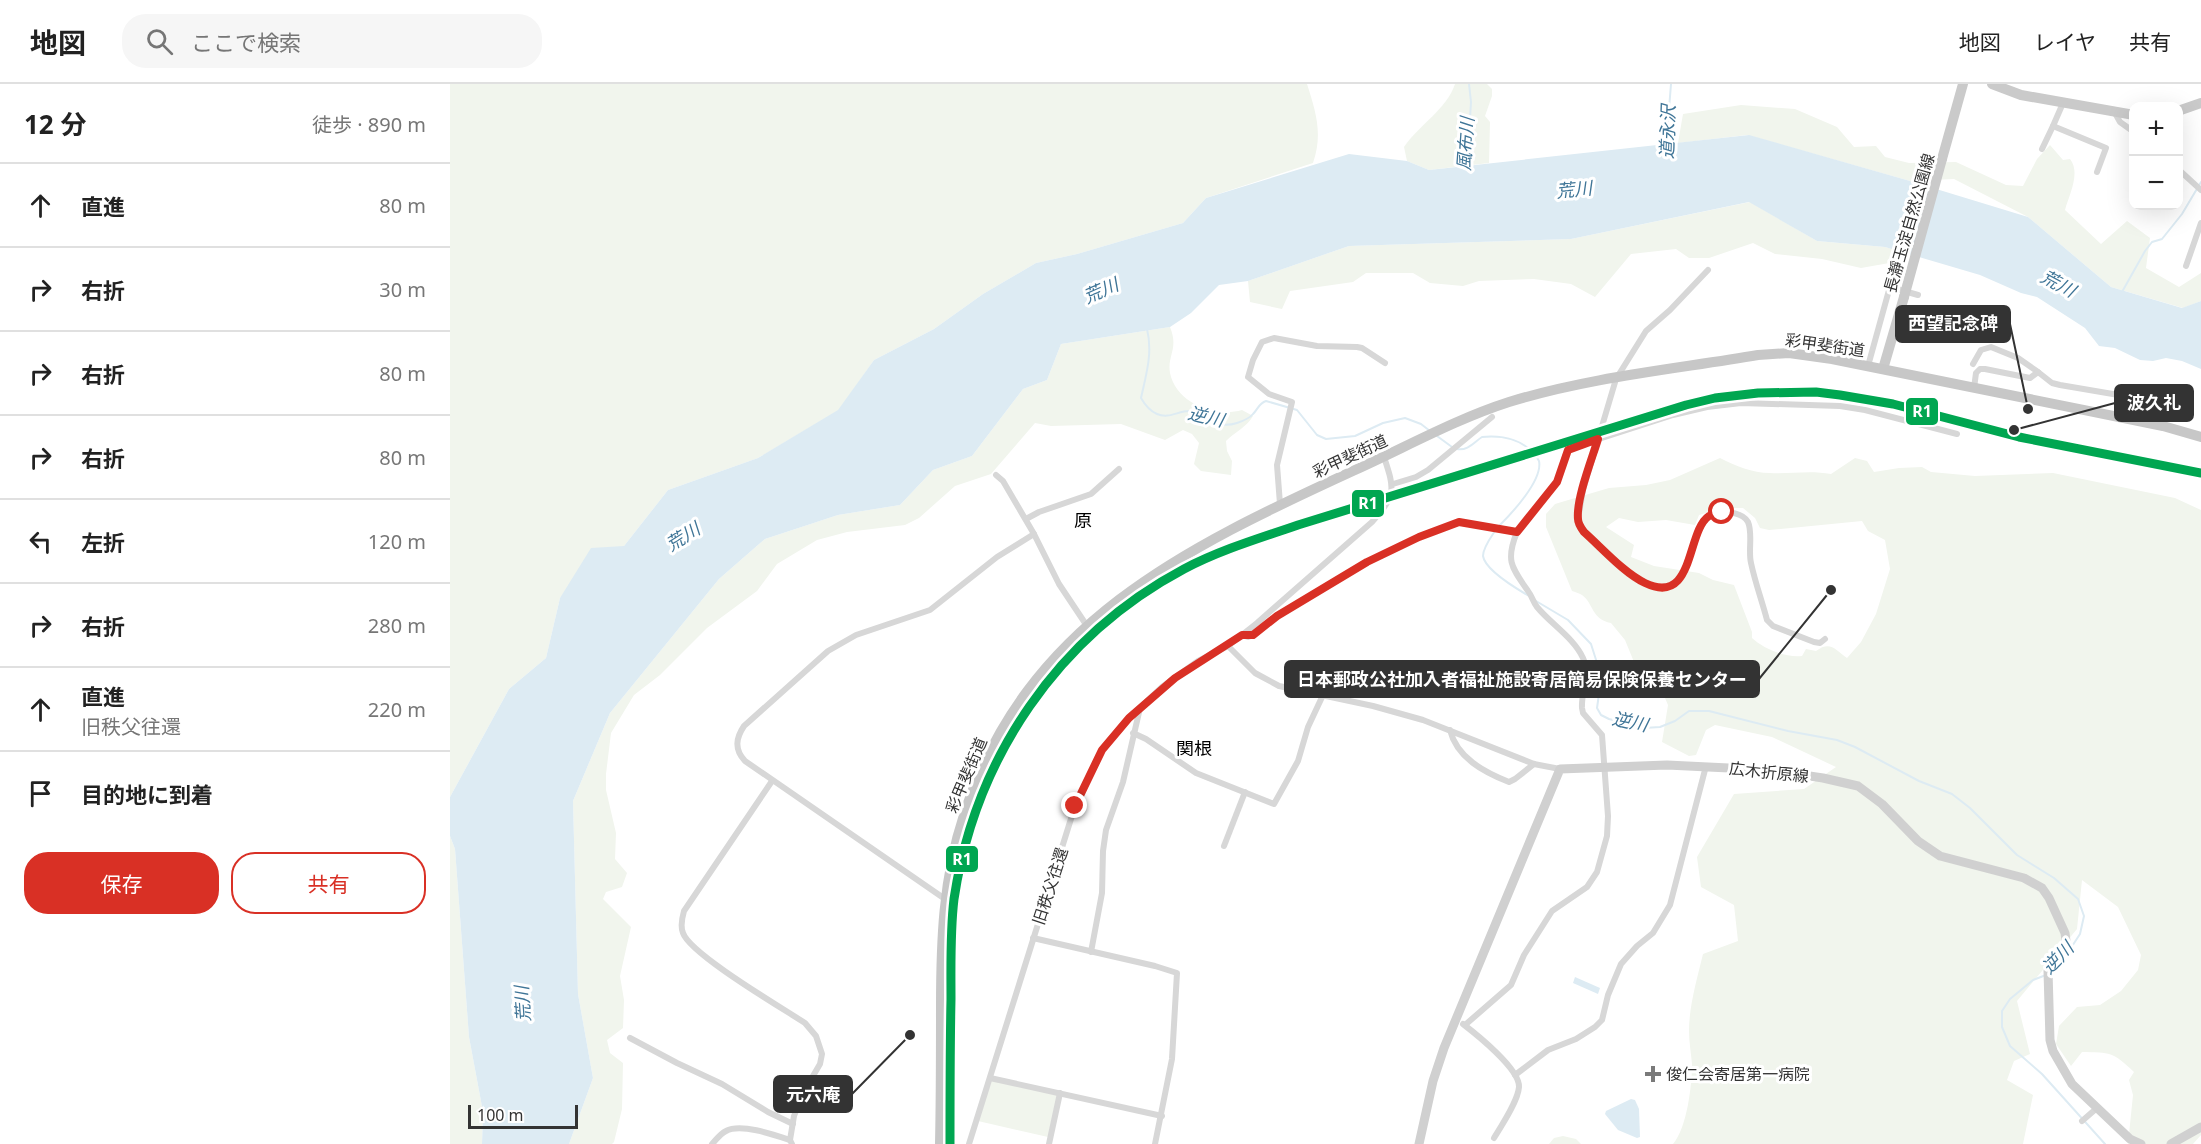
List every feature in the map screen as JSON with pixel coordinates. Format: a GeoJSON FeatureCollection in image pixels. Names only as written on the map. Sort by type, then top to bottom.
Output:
{"type":"FeatureCollection","features":[{"type":"Feature","properties":{"kind":"highway","name":"彩甲斐街道"},"geometry":{"type":"LineString","coordinates":[[940,1144],[941,971],[945,899],[956,840],[978,777],[1005,724],[1036,680],[1061,650],[1158,566],[1280,504],[1469,417],[1510,402],[1563,388],[1776,354],[1804,354],[1868,366],[2163,426],[2201,437]]}},
{"type":"Feature","properties":{"kind":"main road","name":"長瀞玉淀自然公園線"},"geometry":{"type":"LineString","coordinates":[[1883,369],[1963,84]]}},
{"type":"Feature","properties":{"kind":"main road"},"geometry":{"type":"LineString","coordinates":[[1997,85],[2021,95],[2129,115]]}},
{"type":"Feature","properties":{"kind":"main road"},"geometry":{"type":"LineString","coordinates":[[2183,109],[2201,103]]}},
{"type":"Feature","properties":{"kind":"main road","name":"広木折原線"},"geometry":{"type":"LineString","coordinates":[[1560,769],[1667,765],[1706,766],[1770,770],[1858,786],[1882,804],[1918,841],[1934,852],[1986,869],[2024,878],[2042,888],[2065,933],[2066,941],[2048,971],[2050,1040],[2053,1051],[2072,1084],[2130,1138],[2141,1144]]}},
{"type":"Feature","properties":{"kind":"main road"},"geometry":{"type":"LineString","coordinates":[[1419,1144],[1433,1081],[1456,1019],[1560,769]]}},
{"type":"Feature","properties":{"kind":"main road"},"geometry":{"type":"LineString","coordinates":[[2171,1144],[2201,1127]]}},
{"type":"Feature","properties":{"kind":"street"},"geometry":{"type":"LineString","coordinates":[[2042,149],[2063,103]]}},
{"type":"Feature","properties":{"kind":"street"},"geometry":{"type":"LineString","coordinates":[[2115,113],[2120,122],[2129,129]]}},
{"type":"Feature","properties":{"kind":"street"},"geometry":{"type":"LineString","coordinates":[[2053,126],[2106,148],[2097,172]]}},
{"type":"Feature","properties":{"kind":"street"},"geometry":{"type":"LineString","coordinates":[[2183,174],[2201,190]]}},
{"type":"Feature","properties":{"kind":"street"},"geometry":{"type":"LineString","coordinates":[[2186,266],[2201,223]]}},
{"type":"Feature","properties":{"kind":"street"},"geometry":{"type":"LineString","coordinates":[[1708,270],[1670,310],[1646,331],[1616,379],[1579,507],[1578,519],[1584,532],[1637,578],[1654,586],[1663,587],[1672,585],[1680,578],[1702,522],[1710,515],[1722,512],[1743,516],[1748,522],[1751,563],[1767,620],[1773,626],[1815,642],[1820,643],[1825,639]]}},
{"type":"Feature","properties":{"kind":"street"},"geometry":{"type":"LineString","coordinates":[[1868,366],[1894,272]]}},
{"type":"Feature","properties":{"kind":"street"},"geometry":{"type":"LineString","coordinates":[[1890,287],[1918,295]]}},
{"type":"Feature","properties":{"kind":"street"},"geometry":{"type":"LineString","coordinates":[[1280,504],[1277,465],[1292,402],[1269,394],[1248,376],[1262,342],[1274,338],[1317,346],[1357,347],[1385,363]]}},
{"type":"Feature","properties":{"kind":"street"},"geometry":{"type":"LineString","coordinates":[[1973,364],[1981,350],[1991,347],[2018,358],[2052,383],[2148,400]]}},
{"type":"Feature","properties":{"kind":"street"},"geometry":{"type":"LineString","coordinates":[[1974,388],[1976,374],[1980,369],[2030,378],[2038,372]]}},
{"type":"Feature","properties":{"kind":"street"},"geometry":{"type":"LineString","coordinates":[[1465,1025],[1511,985],[1524,955],[1552,911],[1593,881],[1607,836],[1608,801],[1602,735],[1583,713],[1582,708],[1585,662],[1582,655],[1536,606],[1512,568],[1510,555],[1517,532],[1557,482],[1568,450],[1684,412],[1723,404],[1757,402],[1822,405],[1865,410],[1957,434]]}},
{"type":"Feature","properties":{"kind":"street"},"geometry":{"type":"LineString","coordinates":[[1384,457],[1393,484],[1416,477],[1428,470],[1492,417]]}},
{"type":"Feature","properties":{"kind":"street"},"geometry":{"type":"LineString","coordinates":[[1026,519],[1091,494],[1119,469]]}},
{"type":"Feature","properties":{"kind":"street"},"geometry":{"type":"LineString","coordinates":[[996,475],[1003,481],[1026,519],[1059,584],[1087,626]]}},
{"type":"Feature","properties":{"kind":"street","name":"旧秩父往還"},"geometry":{"type":"LineString","coordinates":[[969,1144],[1072,817],[1084,784],[1102,750],[1140,707],[1162,687],[1242,635],[1372,522],[1386,506],[1393,484]]}},
{"type":"Feature","properties":{"kind":"street"},"geometry":{"type":"LineString","coordinates":[[1242,635],[1253,635],[1277,616],[1367,562],[1419,537],[1462,522],[1517,532]]}},
{"type":"Feature","properties":{"kind":"street"},"geometry":{"type":"LineString","coordinates":[[945,899],[741,757],[737,739],[744,726],[828,651],[856,635],[930,610],[997,557],[1034,534]]}},
{"type":"Feature","properties":{"kind":"street"},"geometry":{"type":"LineString","coordinates":[[1228,646],[1255,673],[1269,682],[1291,690],[1383,708],[1450,730],[1534,764],[1560,769]]}},
{"type":"Feature","properties":{"kind":"street"},"geometry":{"type":"LineString","coordinates":[[1133,733],[1186,768],[1274,804],[1298,761],[1308,727],[1323,695]]}},
{"type":"Feature","properties":{"kind":"street"},"geometry":{"type":"LineString","coordinates":[[1091,952],[1102,893],[1106,830],[1123,782],[1140,707]]}},
{"type":"Feature","properties":{"kind":"street"},"geometry":{"type":"LineString","coordinates":[[1450,730],[1451,737],[1470,761],[1486,772],[1509,782],[1534,764]]}},
{"type":"Feature","properties":{"kind":"street"},"geometry":{"type":"LineString","coordinates":[[1515,1075],[1548,1050],[1576,1039],[1602,1020],[1608,995],[1622,964],[1637,946],[1653,933],[1670,905],[1706,766]]}},
{"type":"Feature","properties":{"kind":"street"},"geometry":{"type":"LineString","coordinates":[[712,1144],[723,1132],[734,1129],[764,1131],[791,1142],[793,1124],[803,1093],[820,1064],[822,1054],[816,1036],[805,1023],[710,961],[689,944],[681,925],[684,911],[772,780]]}},
{"type":"Feature","properties":{"kind":"street"},"geometry":{"type":"LineString","coordinates":[[1224,846],[1245,792]]}},
{"type":"Feature","properties":{"kind":"street"},"geometry":{"type":"LineString","coordinates":[[1033,938],[1177,973],[1172,1059],[1155,1144]]}},
{"type":"Feature","properties":{"kind":"street"},"geometry":{"type":"LineString","coordinates":[[1456,1019],[1499,1056],[1515,1075],[1519,1084],[1516,1096],[1494,1138]]}},
{"type":"Feature","properties":{"kind":"street"},"geometry":{"type":"LineString","coordinates":[[630,1038],[722,1084],[793,1124]]}},
{"type":"Feature","properties":{"kind":"street"},"geometry":{"type":"LineString","coordinates":[[990,1078],[1162,1116]]}},
{"type":"Feature","properties":{"kind":"street"},"geometry":{"type":"LineString","coordinates":[[1049,1144],[1060,1093]]}},
{"type":"Feature","properties":{"kind":"street"},"geometry":{"type":"LineString","coordinates":[[2082,1121],[2097,1108]]}},
{"type":"Feature","properties":{"kind":"shaded area"},"geometry":{"type":"Polygon","coordinates":[[[450,84],[1307,84],[1315,114],[1318,142],[1313,163],[1206,198],[1183,223],[1077,254],[1036,263],[983,294],[934,329],[874,360],[839,410],[758,458],[668,490],[624,546],[560,598],[546,658],[509,689],[450,797],[450,84]]]}},
{"type":"Feature","properties":{"kind":"shaded area"},"geometry":{"type":"Polygon","coordinates":[[[1455,84],[1487,84],[1492,89],[1485,116],[1490,122],[1489,163],[1429,170],[1407,161],[1404,147],[1446,101],[1455,84]]]}},
{"type":"Feature","properties":{"kind":"shaded area"},"geometry":{"type":"Polygon","coordinates":[[[1741,105],[1795,109],[1837,127],[1854,147],[1876,146],[1885,157],[1909,163],[1956,162],[2006,185],[2023,186],[2037,159],[2050,145],[2063,160],[2070,159],[2073,165],[2073,184],[2065,210],[2101,244],[2127,221],[2150,238],[2146,268],[2179,287],[2201,273],[2201,301],[2183,308],[2111,287],[2028,217],[1954,179],[1910,181],[1747,135],[1678,143],[1683,114],[1741,105]]]}},
{"type":"Feature","properties":{"kind":"shaded area"},"geometry":{"type":"Polygon","coordinates":[[[1750,202],[1817,241],[1885,247],[1903,252],[1895,262],[1861,268],[1822,259],[1775,254],[1753,243],[1709,258],[1689,258],[1676,249],[1631,254],[1595,297],[1571,284],[1534,279],[1479,281],[1463,286],[1430,283],[1413,273],[1366,273],[1353,282],[1290,291],[1282,309],[1250,302],[1248,281],[1349,246],[1571,239],[1750,202]]]}},
{"type":"Feature","properties":{"kind":"shaded area"},"geometry":{"type":"Polygon","coordinates":[[[1170,327],[1173,346],[1170,373],[1180,393],[1198,406],[1209,410],[1231,412],[1242,410],[1253,416],[1226,441],[1227,451],[1232,461],[1231,475],[1201,471],[1194,464],[1199,443],[1192,434],[1183,430],[1165,440],[1121,424],[1051,426],[1035,423],[991,474],[955,486],[919,518],[905,525],[847,532],[817,540],[777,564],[757,591],[707,628],[660,675],[634,695],[611,733],[606,774],[606,790],[616,833],[615,859],[627,873],[622,887],[606,892],[603,899],[631,927],[620,976],[624,1000],[623,1028],[607,1040],[610,1053],[623,1063],[622,1109],[612,1144],[569,1144],[593,1078],[578,994],[573,801],[610,713],[719,579],[765,539],[838,515],[900,505],[933,470],[972,456],[1023,389],[1047,380],[1061,344],[1170,327]]]}},
{"type":"Feature","properties":{"kind":"shaded area"},"geometry":{"type":"Polygon","coordinates":[[[1720,458],[1763,473],[1831,474],[1855,458],[1867,461],[1874,472],[1922,467],[1931,472],[1975,476],[2053,473],[2175,498],[2201,510],[2201,1135],[2193,1144],[2128,1144],[2133,1095],[2129,1080],[2134,1072],[2111,1054],[2082,1052],[2071,1066],[2056,1044],[2059,1026],[2077,1007],[2100,1005],[2121,991],[2138,970],[2141,955],[2118,907],[2082,880],[2077,929],[2017,1001],[2030,1054],[2014,1061],[2007,1080],[2033,1095],[2023,1144],[1673,1144],[1682,1128],[1690,1094],[1692,1064],[1689,1022],[1703,954],[1738,941],[1734,905],[1701,887],[1697,857],[1734,794],[1804,789],[1836,767],[1772,737],[1715,725],[1706,730],[1696,755],[1689,756],[1662,742],[1668,705],[1659,684],[1634,662],[1625,640],[1611,623],[1596,615],[1581,594],[1572,591],[1546,527],[1546,514],[1555,504],[1609,488],[1646,485],[1670,480],[1720,458]],[[1722,508],[1699,515],[1695,525],[1666,520],[1638,522],[1619,518],[1606,527],[1634,545],[1631,557],[1654,566],[1699,573],[1713,580],[1734,585],[1752,632],[1752,638],[1763,646],[1782,654],[1802,656],[1806,649],[1816,651],[1829,646],[1847,658],[1861,642],[1876,614],[1890,569],[1885,540],[1868,531],[1862,521],[1769,530],[1760,528],[1755,518],[1743,508],[1722,508]]]}},
{"type":"Feature","properties":{"kind":"shaded area"},"geometry":{"type":"Polygon","coordinates":[[[450,836],[455,849],[469,1037],[483,1112],[482,1144],[450,1144],[450,836]]]}},
{"type":"Feature","properties":{"kind":"shaded area"},"geometry":{"type":"Polygon","coordinates":[[[992,1080],[1057,1095],[1048,1137],[978,1121],[992,1080]]]}},
{"type":"Feature","properties":{"kind":"shaded area"},"geometry":{"type":"Polygon","coordinates":[[[1563,1136],[1576,1139],[1581,1144],[1549,1144],[1554,1138],[1563,1136]]]}},
{"type":"Feature","properties":{"kind":"water","name":"荒川"},"geometry":{"type":"Polygon","coordinates":[[[1749,135],[2028,217],[2111,287],[2182,308],[2201,301],[2201,369],[2182,361],[2166,358],[2153,361],[2140,360],[2115,348],[2099,346],[2085,328],[2037,297],[2021,293],[1980,275],[1885,247],[1817,241],[1749,202],[1571,239],[1349,246],[1248,281],[1219,285],[1191,313],[1170,327],[1061,344],[1047,380],[1023,389],[972,456],[933,470],[900,505],[838,515],[765,539],[719,579],[610,713],[573,801],[578,994],[593,1078],[569,1144],[482,1144],[483,1112],[469,1037],[455,849],[450,836],[450,797],[509,689],[546,658],[560,598],[591,548],[624,546],[668,490],[758,458],[838,410],[874,360],[934,329],[983,294],[1036,263],[1077,254],[1183,223],[1206,198],[1349,154],[1407,161],[1429,170],[1749,135]]]}},
{"type":"Feature","properties":{"kind":"water"},"geometry":{"type":"Polygon","coordinates":[[[1575,977],[1600,988],[1598,994],[1573,983],[1575,977]]]}},
{"type":"Feature","properties":{"kind":"water"},"geometry":{"type":"Polygon","coordinates":[[[1631,1099],[1635,1100],[1639,1109],[1640,1137],[1637,1138],[1618,1130],[1605,1114],[1606,1111],[1631,1099]]]}},
{"type":"Feature","properties":{"kind":"waterway","name":"風布川"},"geometry":{"type":"LineString","coordinates":[[1467,168],[1471,102],[1469,84]]}},
{"type":"Feature","properties":{"kind":"waterway","name":"道永沢"},"geometry":{"type":"LineString","coordinates":[[1666,147],[1671,84]]}},
{"type":"Feature","properties":{"kind":"waterway"},"geometry":{"type":"LineString","coordinates":[[2122,292],[2145,251],[2152,242],[2162,239],[2182,214],[2201,182]]}},
{"type":"Feature","properties":{"kind":"waterway","name":"逆川"},"geometry":{"type":"LineString","coordinates":[[1147,329],[1149,355],[1141,398],[1148,408],[1157,414],[1166,416],[1189,411],[1201,414],[1216,423],[1228,425],[1248,419],[1266,401],[1297,410],[1317,435],[1326,439],[1355,436],[1383,423],[1405,418],[1421,424],[1430,431]]}},
{"type":"Feature","properties":{"kind":"waterway","name":"逆川"},"geometry":{"type":"LineString","coordinates":[[1437,436],[1452,447]]}},
{"type":"Feature","properties":{"kind":"waterway","name":"逆川"},"geometry":{"type":"LineString","coordinates":[[1457,449],[1468,447],[1482,437],[1507,438],[1528,448],[1539,461],[1539,469],[1532,486],[1499,526]]}},
{"type":"Feature","properties":{"kind":"waterway","name":"逆川"},"geometry":{"type":"LineString","coordinates":[[1495,531],[1484,550],[1485,561],[1502,579],[1529,596]]}},
{"type":"Feature","properties":{"kind":"waterway","name":"逆川"},"geometry":{"type":"LineString","coordinates":[[1536,601],[1568,620],[1591,644],[1598,666],[1600,687],[1597,708],[1601,715],[1609,719],[1644,728],[1660,727],[1675,721],[1689,711],[1709,711],[1788,731],[1837,740],[1919,781],[1952,794],[1970,808],[2017,855],[2054,878],[2078,899],[2084,916],[2080,934],[2058,963]]}},
{"type":"Feature","properties":{"kind":"waterway","name":"逆川"},"geometry":{"type":"LineString","coordinates":[[2046,975],[2033,980],[2010,999],[2002,1011],[2002,1027],[2010,1046],[2042,1074],[2105,1144]]}},
{"type":"Feature","properties":{"kind":"transit line","name":"R1"},"geometry":{"type":"LineString","coordinates":[[950,1144],[951,949],[954,899],[965,847],[981,797],[1003,750],[1030,706],[1061,666],[1098,629],[1139,597],[1184,569],[1226,550],[1298,525],[1686,405],[1715,398],[1758,393],[1816,392],[1893,404],[2019,437],[2201,473]]}},
{"type":"Feature","properties":{"kind":"place","name":"西望記念碑"},"geometry":{"type":"Point","coordinates":[2028,409]}},
{"type":"Feature","properties":{"kind":"place","name":"波久礼"},"geometry":{"type":"Point","coordinates":[2014,430]}},
{"type":"Feature","properties":{"kind":"place","name":"日本郵政公社加入者福祉施設寄居簡易保険保養センター"},"geometry":{"type":"Point","coordinates":[1831,590]}},
{"type":"Feature","properties":{"kind":"place","name":"元六庵"},"geometry":{"type":"Point","coordinates":[910,1035]}},
{"type":"Feature","properties":{"kind":"place","name":"俊仁会寄居第一病院"},"geometry":{"type":"Point","coordinates":[1653,1074]}},
{"type":"Feature","properties":{"kind":"district","name":"原"},"geometry":{"type":"Point","coordinates":[1083,521]}},
{"type":"Feature","properties":{"kind":"district","name":"関根"},"geometry":{"type":"Point","coordinates":[1194,749]}},
{"type":"Feature","properties":{"kind":"route"},"geometry":{"type":"LineString","coordinates":[[1075,806],[1102,750],[1129,718],[1162,687],[1242,635],[1253,635],[1286,610],[1367,562],[1419,537],[1459,522],[1517,532],[1557,482],[1566,454],[1571,448],[1598,439],[1582,490],[1578,519],[1580,526],[1637,578],[1646,583],[1663,587],[1672,585],[1680,578],[1702,522],[1710,515],[1722,512]]}}]}
